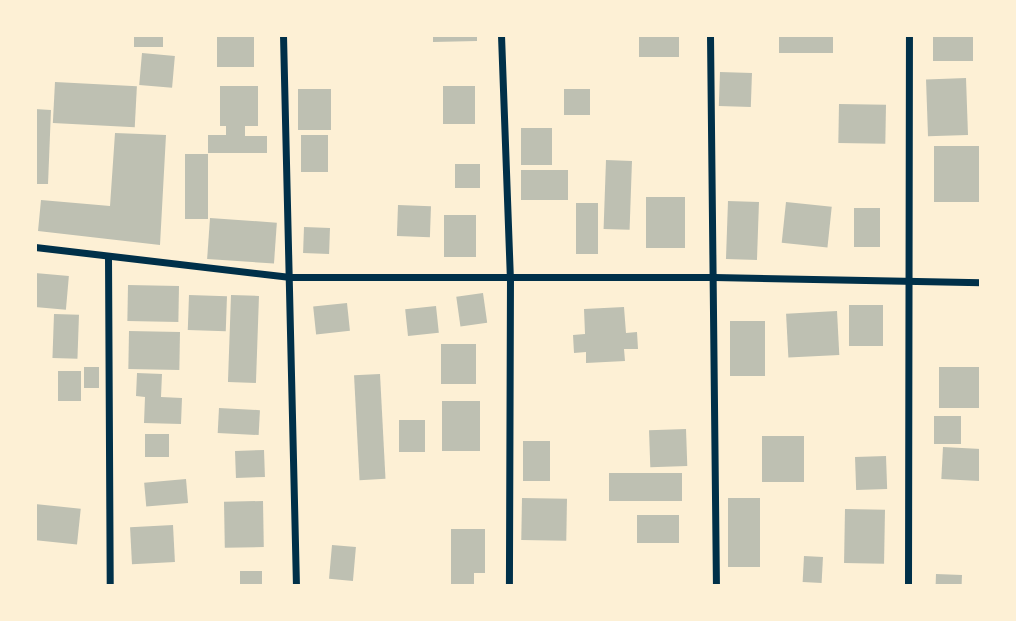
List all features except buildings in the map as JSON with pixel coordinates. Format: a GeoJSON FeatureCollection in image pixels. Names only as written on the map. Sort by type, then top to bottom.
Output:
{"type":"FeatureCollection","features":[{"type":"Feature","properties":{"kind":"street"},"geometry":{"type":"LineString","coordinates":[[283,35],[296,586]]}},
{"type":"Feature","properties":{"kind":"street"},"geometry":{"type":"LineString","coordinates":[[501,35],[510,276],[509,586]]}},
{"type":"Feature","properties":{"kind":"street"},"geometry":{"type":"LineString","coordinates":[[710,35],[716,586]]}},
{"type":"Feature","properties":{"kind":"street"},"geometry":{"type":"LineString","coordinates":[[908,586],[906,282],[909,35]]}},
{"type":"Feature","properties":{"kind":"street"},"geometry":{"type":"LineString","coordinates":[[35,247],[290,277],[714,277],[981,282]]}},
{"type":"Feature","properties":{"kind":"street"},"geometry":{"type":"LineString","coordinates":[[108,256],[110,586]]}}]}
